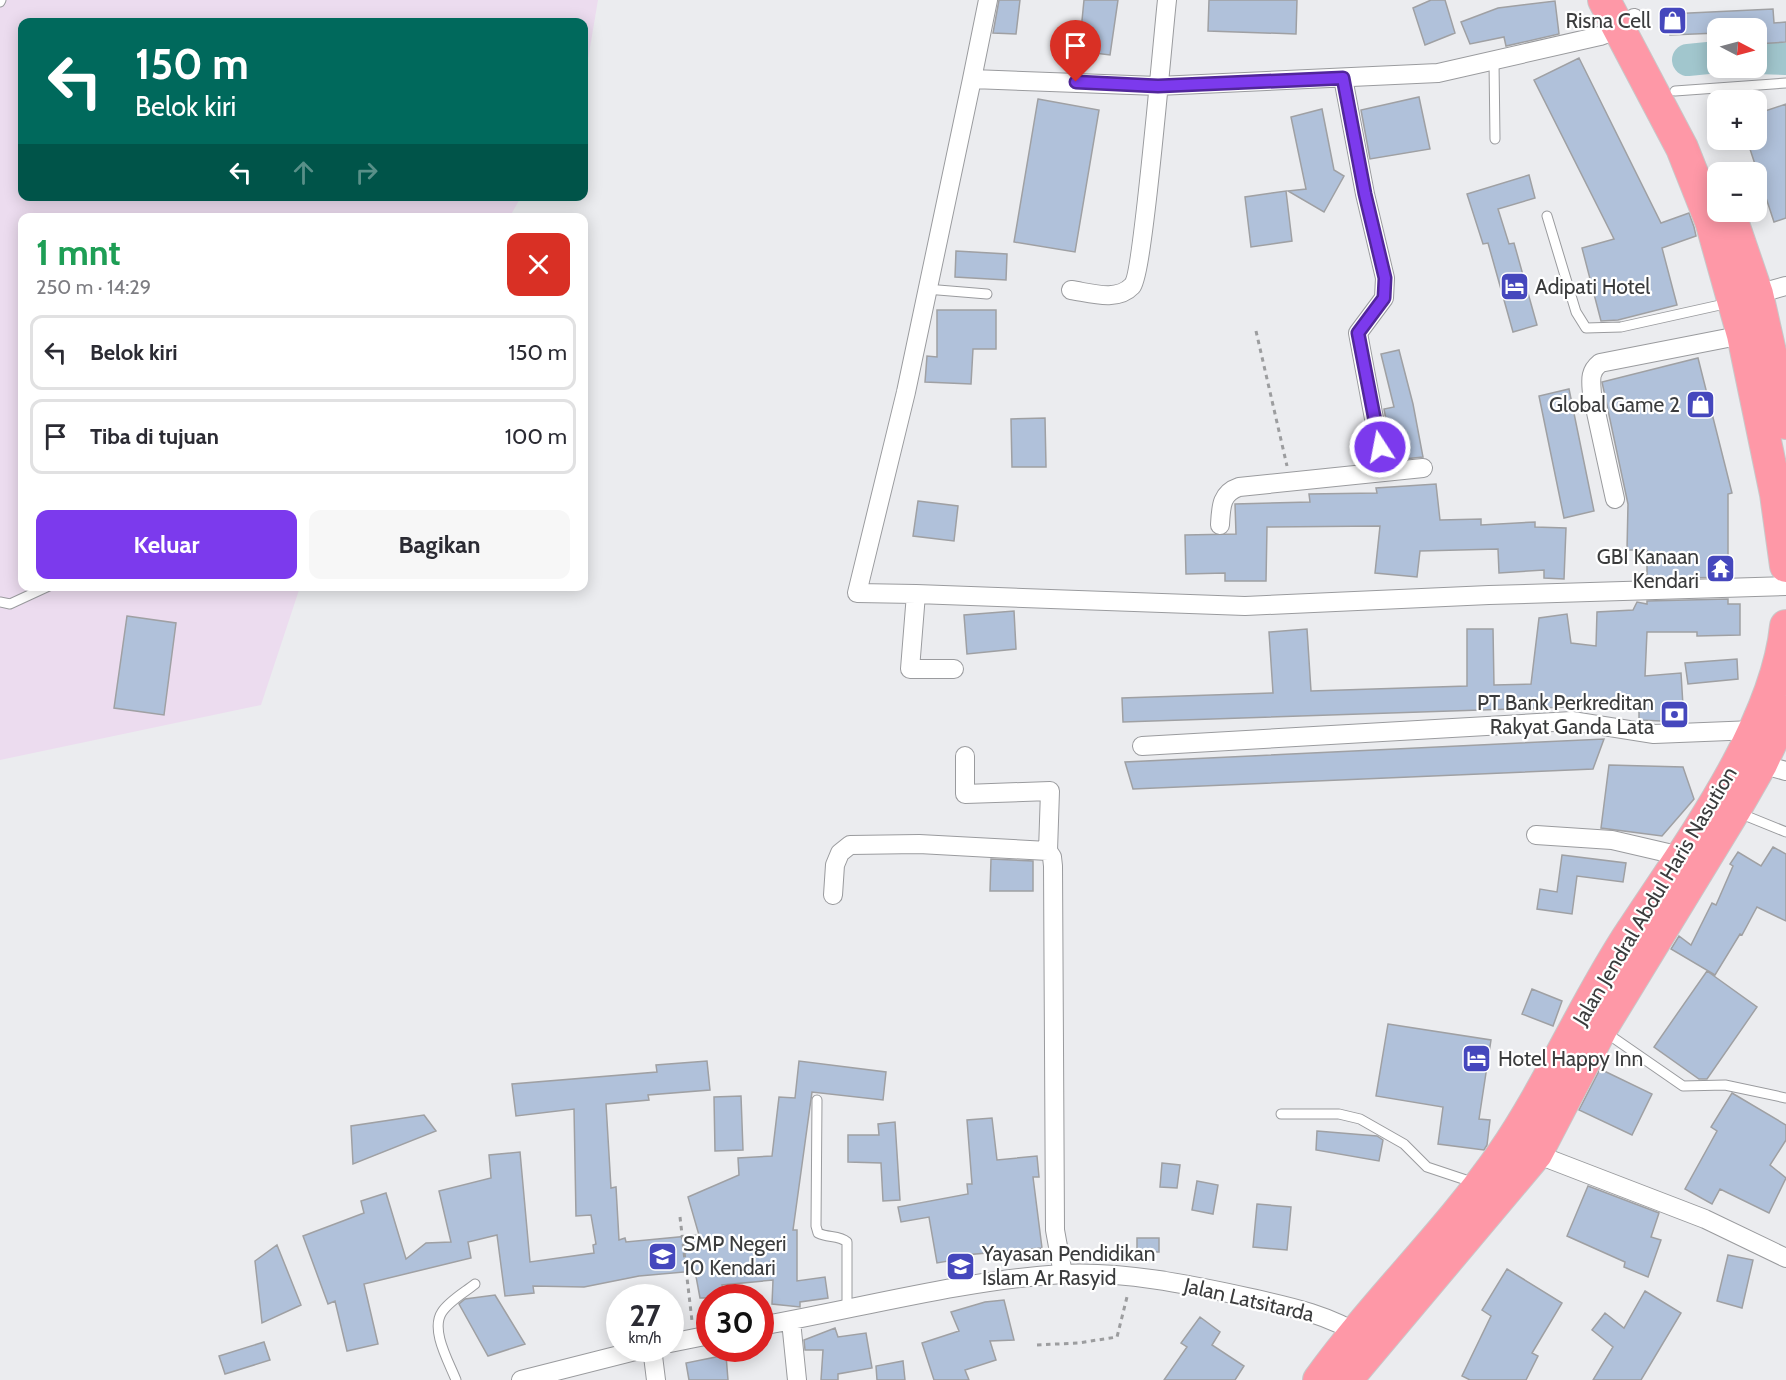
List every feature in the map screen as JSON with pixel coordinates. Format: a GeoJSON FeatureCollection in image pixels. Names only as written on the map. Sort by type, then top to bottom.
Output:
{"type":"FeatureCollection","features":[{"type":"Feature","properties":{"kind":"highway"},"geometry":{"type":"LineString","coordinates":[[1604,0],[1626,16],[1675,91],[1710,162]]}},
{"type":"Feature","properties":{"kind":"highway"},"geometry":{"type":"LineString","coordinates":[[1626,16],[1711,221],[1759,294]]}},
{"type":"Feature","properties":{"kind":"highway"},"geometry":{"type":"LineString","coordinates":[[1734,222],[1759,294],[1780,436],[1786,566]]}},
{"type":"Feature","properties":{"kind":"highway"},"geometry":{"type":"LineString","coordinates":[[1759,294],[1743,335],[1780,436]]}},
{"type":"Feature","properties":{"kind":"highway","name":"Jalan Jendral Abdul Haris Nasution"},"geometry":{"type":"LineString","coordinates":[[1343,1379],[1365,1339],[1419,1261],[1480,1184],[1530,1113],[1586,1005],[1703,823],[1754,730],[1780,661],[1786,626]]}},
{"type":"Feature","properties":{"kind":"highway","name":"Jalan Jendral Abdul Haris Nasution"},"geometry":{"type":"LineString","coordinates":[[1365,1339],[1536,1154],[1601,1029],[1734,811],[1774,768],[1786,708]]}},
{"type":"Feature","properties":{"kind":"street"},"geometry":{"type":"LineString","coordinates":[[988,0],[906,392],[857,593],[1245,606],[1786,586]]}},
{"type":"Feature","properties":{"kind":"street"},"geometry":{"type":"LineString","coordinates":[[1071,290],[1109,296],[1125,293],[1135,284],[1145,214],[1167,0]]}},
{"type":"Feature","properties":{"kind":"street"},"geometry":{"type":"LineString","coordinates":[[972,79],[1158,86],[1437,73],[1494,62],[1626,16]]}},
{"type":"Feature","properties":{"kind":"street"},"geometry":{"type":"LineString","coordinates":[[1343,78],[1365,194],[1385,278],[1384,298],[1358,333],[1384,472]]}},
{"type":"Feature","properties":{"kind":"street"},"geometry":{"type":"LineString","coordinates":[[1615,499],[1592,394],[1590,376],[1593,369],[1600,363],[1743,335]]}},
{"type":"Feature","properties":{"kind":"street"},"geometry":{"type":"LineString","coordinates":[[1220,525],[1221,507],[1229,491],[1296,479],[1423,468]]}},
{"type":"Feature","properties":{"kind":"street"},"geometry":{"type":"LineString","coordinates":[[916,594],[910,669],[954,669]]}},
{"type":"Feature","properties":{"kind":"street"},"geometry":{"type":"LineString","coordinates":[[1142,746],[1572,721],[1654,734],[1754,730]]}},
{"type":"Feature","properties":{"kind":"street"},"geometry":{"type":"LineString","coordinates":[[965,756],[965,794],[1050,791],[1048,851],[1052,857],[1053,866],[1055,1230],[1063,1274]]}},
{"type":"Feature","properties":{"kind":"street"},"geometry":{"type":"LineString","coordinates":[[1536,835],[1612,840],[1681,856]]}},
{"type":"Feature","properties":{"kind":"street"},"geometry":{"type":"LineString","coordinates":[[833,896],[836,865],[840,853],[850,845],[920,844],[1048,851]]}},
{"type":"Feature","properties":{"kind":"street"},"geometry":{"type":"LineString","coordinates":[[1536,1154],[1705,1219],[1786,1258]]}},
{"type":"Feature","properties":{"kind":"street","name":"Jalan Latsitarda"},"geometry":{"type":"LineString","coordinates":[[774,1324],[932,1290],[1063,1274],[1132,1277],[1209,1289],[1314,1313],[1365,1339]]}},
{"type":"Feature","properties":{"kind":"street"},"geometry":{"type":"LineString","coordinates":[[791,1321],[797,1380]]}},
{"type":"Feature","properties":{"kind":"street"},"geometry":{"type":"LineString","coordinates":[[521,1380],[563,1374],[606,1361]]}},
{"type":"Feature","properties":{"kind":"street"},"geometry":{"type":"LineString","coordinates":[[653,1362],[656,1380]]}},
{"type":"Feature","properties":{"kind":"lane"},"geometry":{"type":"LineString","coordinates":[[1494,62],[1495,139]]}},
{"type":"Feature","properties":{"kind":"lane"},"geometry":{"type":"LineString","coordinates":[[1675,91],[1786,83]]}},
{"type":"Feature","properties":{"kind":"lane"},"geometry":{"type":"LineString","coordinates":[[1548,216],[1576,312],[1586,328],[1621,327],[1759,294]]}},
{"type":"Feature","properties":{"kind":"lane"},"geometry":{"type":"LineString","coordinates":[[926,289],[987,294]]}},
{"type":"Feature","properties":{"kind":"lane"},"geometry":{"type":"LineString","coordinates":[[0,602],[10,604],[38,591]]}},
{"type":"Feature","properties":{"kind":"lane"},"geometry":{"type":"LineString","coordinates":[[1734,811],[1786,832]]}},
{"type":"Feature","properties":{"kind":"lane"},"geometry":{"type":"LineString","coordinates":[[1601,1029],[1683,1086],[1725,1085],[1786,1098]]}},
{"type":"Feature","properties":{"kind":"lane"},"geometry":{"type":"LineString","coordinates":[[818,1100],[816,1226],[818,1233],[823,1236],[842,1238],[847,1242],[848,1307]]}},
{"type":"Feature","properties":{"kind":"lane"},"geometry":{"type":"LineString","coordinates":[[1281,1114],[1339,1114],[1360,1119],[1404,1143],[1427,1167],[1480,1184]]}},
{"type":"Feature","properties":{"kind":"lane"},"geometry":{"type":"LineString","coordinates":[[456,1380],[438,1332],[438,1320],[443,1310],[475,1284]]}},
{"type":"Feature","properties":{"kind":"path"},"geometry":{"type":"LineString","coordinates":[[1256,331],[1289,473],[1296,479]]}},
{"type":"Feature","properties":{"kind":"path"},"geometry":{"type":"LineString","coordinates":[[680,1217],[696,1304]]}},
{"type":"Feature","properties":{"kind":"path"},"geometry":{"type":"LineString","coordinates":[[1036,1345],[1078,1343],[1117,1337],[1132,1277]]}},
{"type":"Feature","properties":{"kind":"shaded area"},"geometry":{"type":"Polygon","coordinates":[[[0,0],[598,0],[588,59],[588,18],[18,18],[18,201],[519,201],[512,213],[18,213],[18,591],[299,591],[261,705],[0,760],[0,0]]]}},
{"type":"Feature","properties":{"kind":"building"},"geometry":{"type":"Polygon","coordinates":[[[999,0],[1020,0],[1016,34],[993,33],[999,0]]]}},
{"type":"Feature","properties":{"kind":"building"},"geometry":{"type":"Polygon","coordinates":[[[1084,0],[1118,0],[1110,55],[1079,51],[1084,0]]]}},
{"type":"Feature","properties":{"kind":"building"},"geometry":{"type":"Polygon","coordinates":[[[1209,0],[1297,0],[1296,34],[1208,31],[1209,0]]]}},
{"type":"Feature","properties":{"kind":"building"},"geometry":{"type":"Polygon","coordinates":[[[1431,0],[1445,0],[1455,33],[1425,45],[1413,8],[1431,0]]]}},
{"type":"Feature","properties":{"kind":"building"},"geometry":{"type":"Polygon","coordinates":[[[1555,1],[1559,34],[1506,46],[1504,37],[1470,44],[1461,22],[1498,8],[1555,1]]]}},
{"type":"Feature","properties":{"kind":"building"},"geometry":{"type":"Polygon","coordinates":[[[1773,9],[1774,23],[1786,22],[1786,42],[1767,43],[1767,18],[1707,18],[1707,33],[1670,35],[1669,14],[1773,9]]]}},
{"type":"Feature","properties":{"kind":"building"},"geometry":{"type":"Polygon","coordinates":[[[1579,58],[1661,223],[1689,213],[1696,236],[1662,248],[1677,305],[1618,320],[1601,321],[1582,248],[1614,239],[1534,80],[1579,58]]]}},
{"type":"Feature","properties":{"kind":"building"},"geometry":{"type":"Polygon","coordinates":[[[1419,97],[1430,149],[1370,159],[1361,110],[1419,97]]]}},
{"type":"Feature","properties":{"kind":"building"},"geometry":{"type":"Polygon","coordinates":[[[1038,99],[1099,110],[1075,252],[1014,242],[1038,99]]]}},
{"type":"Feature","properties":{"kind":"building"},"geometry":{"type":"Polygon","coordinates":[[[1786,104],[1786,218],[1774,222],[1767,201],[1767,162],[1754,162],[1750,150],[1767,150],[1767,110],[1786,104]]]}},
{"type":"Feature","properties":{"kind":"building"},"geometry":{"type":"Polygon","coordinates":[[[1322,109],[1334,170],[1344,176],[1324,212],[1288,191],[1306,189],[1291,117],[1322,109]]]}},
{"type":"Feature","properties":{"kind":"building"},"geometry":{"type":"Polygon","coordinates":[[[1529,175],[1535,198],[1498,209],[1509,244],[1514,243],[1537,325],[1513,332],[1488,243],[1483,244],[1467,194],[1529,175]]]}},
{"type":"Feature","properties":{"kind":"building"},"geometry":{"type":"Polygon","coordinates":[[[1286,191],[1292,241],[1251,247],[1245,197],[1286,191]]]}},
{"type":"Feature","properties":{"kind":"building"},"geometry":{"type":"Polygon","coordinates":[[[956,251],[1007,254],[1006,280],[955,277],[956,251]]]}},
{"type":"Feature","properties":{"kind":"building"},"geometry":{"type":"Polygon","coordinates":[[[937,310],[996,310],[996,349],[973,349],[971,384],[925,382],[927,356],[937,357],[937,310]]]}},
{"type":"Feature","properties":{"kind":"building"},"geometry":{"type":"Polygon","coordinates":[[[1399,350],[1413,404],[1423,457],[1394,460],[1384,409],[1394,407],[1381,354],[1399,350]]]}},
{"type":"Feature","properties":{"kind":"building"},"geometry":{"type":"Polygon","coordinates":[[[1698,358],[1732,493],[1728,494],[1728,577],[1647,579],[1647,550],[1627,550],[1628,504],[1602,382],[1698,358]]]}},
{"type":"Feature","properties":{"kind":"building"},"geometry":{"type":"Polygon","coordinates":[[[1569,389],[1594,511],[1564,518],[1539,396],[1569,389]]]}},
{"type":"Feature","properties":{"kind":"building"},"geometry":{"type":"Polygon","coordinates":[[[1045,418],[1046,467],[1012,467],[1011,419],[1045,418]]]}},
{"type":"Feature","properties":{"kind":"building"},"geometry":{"type":"Polygon","coordinates":[[[1436,484],[1440,520],[1481,519],[1481,525],[1535,522],[1535,527],[1566,528],[1564,579],[1544,578],[1544,570],[1499,573],[1498,549],[1420,551],[1417,577],[1375,573],[1380,526],[1267,527],[1266,581],[1225,581],[1225,573],[1186,574],[1185,535],[1236,534],[1235,504],[1310,502],[1309,494],[1377,493],[1376,488],[1436,484]]]}},
{"type":"Feature","properties":{"kind":"building"},"geometry":{"type":"Polygon","coordinates":[[[918,501],[958,506],[954,541],[913,536],[918,501]]]}},
{"type":"Feature","properties":{"kind":"building"},"geometry":{"type":"Polygon","coordinates":[[[1728,599],[1728,604],[1740,604],[1740,635],[1697,636],[1697,632],[1647,632],[1645,676],[1681,673],[1684,722],[1639,720],[1639,708],[1598,702],[1598,706],[1123,722],[1122,698],[1273,693],[1269,632],[1307,629],[1311,691],[1467,686],[1467,629],[1493,629],[1494,685],[1531,684],[1539,618],[1567,614],[1571,643],[1596,646],[1597,612],[1633,610],[1637,602],[1647,604],[1647,601],[1728,599]]]}},
{"type":"Feature","properties":{"kind":"building"},"geometry":{"type":"Polygon","coordinates":[[[1014,611],[1016,649],[967,654],[964,615],[1014,611]]]}},
{"type":"Feature","properties":{"kind":"building"},"geometry":{"type":"Polygon","coordinates":[[[127,616],[176,623],[164,715],[114,708],[127,616]]]}},
{"type":"Feature","properties":{"kind":"building"},"geometry":{"type":"Polygon","coordinates":[[[1737,659],[1738,679],[1688,684],[1685,663],[1737,659]]]}},
{"type":"Feature","properties":{"kind":"building"},"geometry":{"type":"Polygon","coordinates":[[[1604,739],[1593,769],[1133,789],[1125,762],[1604,739]]]}},
{"type":"Feature","properties":{"kind":"building"},"geometry":{"type":"Polygon","coordinates":[[[1609,765],[1683,767],[1694,799],[1662,836],[1601,828],[1609,765]]]}},
{"type":"Feature","properties":{"kind":"building"},"geometry":{"type":"Polygon","coordinates":[[[1773,847],[1786,854],[1786,921],[1757,907],[1742,935],[1740,934],[1715,975],[1671,949],[1679,936],[1691,945],[1712,903],[1716,905],[1733,866],[1730,864],[1738,852],[1761,866],[1773,847]]]}},
{"type":"Feature","properties":{"kind":"building"},"geometry":{"type":"Polygon","coordinates":[[[1562,855],[1626,863],[1623,882],[1577,876],[1572,914],[1537,909],[1540,889],[1557,892],[1562,855]]]}},
{"type":"Feature","properties":{"kind":"building"},"geometry":{"type":"Polygon","coordinates":[[[991,859],[1033,861],[1033,891],[990,891],[991,859]]]}},
{"type":"Feature","properties":{"kind":"building"},"geometry":{"type":"Polygon","coordinates":[[[1707,971],[1757,1007],[1707,1079],[1699,1079],[1654,1047],[1707,971]]]}},
{"type":"Feature","properties":{"kind":"building"},"geometry":{"type":"Polygon","coordinates":[[[1532,989],[1562,1001],[1553,1026],[1522,1014],[1532,989]]]}},
{"type":"Feature","properties":{"kind":"building"},"geometry":{"type":"Polygon","coordinates":[[[1388,1024],[1491,1040],[1479,1119],[1490,1120],[1487,1145],[1484,1150],[1438,1144],[1443,1107],[1376,1096],[1388,1024]]]}},
{"type":"Feature","properties":{"kind":"building"},"geometry":{"type":"Polygon","coordinates":[[[707,1061],[710,1090],[648,1095],[649,1100],[606,1104],[611,1188],[616,1187],[619,1240],[625,1238],[626,1242],[699,1235],[688,1197],[739,1175],[738,1158],[772,1156],[779,1097],[795,1098],[799,1061],[886,1072],[883,1100],[812,1092],[793,1230],[797,1230],[797,1281],[825,1277],[828,1298],[800,1302],[800,1307],[774,1304],[773,1280],[732,1284],[697,1284],[695,1271],[639,1276],[584,1287],[533,1286],[534,1293],[505,1296],[497,1235],[468,1242],[471,1258],[364,1284],[378,1344],[347,1351],[335,1301],[328,1304],[303,1236],[364,1213],[361,1201],[386,1193],[406,1259],[426,1243],[451,1242],[439,1191],[491,1178],[489,1155],[520,1152],[530,1262],[594,1253],[593,1245],[596,1244],[591,1215],[576,1216],[574,1109],[516,1116],[512,1084],[657,1072],[656,1065],[707,1061]]]}},
{"type":"Feature","properties":{"kind":"building"},"geometry":{"type":"Polygon","coordinates":[[[1600,1069],[1652,1094],[1632,1135],[1579,1110],[1600,1069]]]}},
{"type":"Feature","properties":{"kind":"building"},"geometry":{"type":"Polygon","coordinates":[[[1732,1093],[1786,1125],[1786,1140],[1770,1165],[1786,1178],[1769,1213],[1720,1189],[1712,1204],[1685,1189],[1717,1131],[1711,1127],[1732,1093]]]}},
{"type":"Feature","properties":{"kind":"building"},"geometry":{"type":"Polygon","coordinates":[[[741,1096],[743,1150],[715,1151],[714,1097],[741,1096]]]}},
{"type":"Feature","properties":{"kind":"building"},"geometry":{"type":"Polygon","coordinates":[[[424,1115],[436,1131],[353,1164],[351,1126],[424,1115]]]}},
{"type":"Feature","properties":{"kind":"building"},"geometry":{"type":"Polygon","coordinates":[[[992,1118],[997,1160],[1037,1156],[1039,1177],[1033,1177],[1042,1248],[965,1255],[966,1258],[937,1263],[929,1217],[901,1222],[898,1207],[968,1194],[967,1184],[972,1184],[967,1120],[992,1118]]]}},
{"type":"Feature","properties":{"kind":"building"},"geometry":{"type":"Polygon","coordinates":[[[895,1122],[900,1200],[883,1201],[881,1163],[848,1162],[848,1135],[879,1135],[878,1124],[895,1122]]]}},
{"type":"Feature","properties":{"kind":"building"},"geometry":{"type":"Polygon","coordinates":[[[1317,1131],[1377,1136],[1383,1140],[1379,1161],[1316,1150],[1317,1131]]]}},
{"type":"Feature","properties":{"kind":"building"},"geometry":{"type":"Polygon","coordinates":[[[1162,1163],[1180,1165],[1177,1188],[1160,1187],[1162,1163]]]}},
{"type":"Feature","properties":{"kind":"building"},"geometry":{"type":"Polygon","coordinates":[[[1197,1181],[1218,1185],[1213,1214],[1192,1210],[1197,1181]]]}},
{"type":"Feature","properties":{"kind":"building"},"geometry":{"type":"Polygon","coordinates":[[[1588,1186],[1659,1213],[1651,1237],[1661,1240],[1648,1277],[1624,1267],[1625,1262],[1567,1236],[1588,1186]]]}},
{"type":"Feature","properties":{"kind":"building"},"geometry":{"type":"Polygon","coordinates":[[[1257,1204],[1291,1207],[1287,1250],[1253,1247],[1257,1204]]]}},
{"type":"Feature","properties":{"kind":"building"},"geometry":{"type":"Polygon","coordinates":[[[1137,1238],[1159,1238],[1159,1252],[1137,1252],[1137,1238]]]}},
{"type":"Feature","properties":{"kind":"building"},"geometry":{"type":"Polygon","coordinates":[[[277,1245],[301,1305],[262,1323],[255,1261],[277,1245]]]}},
{"type":"Feature","properties":{"kind":"building"},"geometry":{"type":"Polygon","coordinates":[[[1728,1255],[1753,1260],[1742,1308],[1717,1301],[1728,1255]]]}},
{"type":"Feature","properties":{"kind":"building"},"geometry":{"type":"Polygon","coordinates":[[[1507,1269],[1562,1303],[1532,1353],[1538,1356],[1526,1380],[1470,1380],[1462,1376],[1491,1316],[1482,1310],[1507,1269]]]}},
{"type":"Feature","properties":{"kind":"building"},"geometry":{"type":"Polygon","coordinates":[[[1645,1291],[1681,1313],[1641,1380],[1593,1380],[1613,1347],[1592,1330],[1605,1313],[1624,1328],[1645,1291]]]}},
{"type":"Feature","properties":{"kind":"building"},"geometry":{"type":"Polygon","coordinates":[[[495,1295],[525,1344],[488,1356],[459,1304],[465,1299],[495,1295]]]}},
{"type":"Feature","properties":{"kind":"building"},"geometry":{"type":"Polygon","coordinates":[[[1004,1300],[1014,1340],[990,1341],[996,1360],[965,1370],[969,1380],[934,1380],[922,1343],[959,1331],[951,1312],[985,1302],[1004,1300]]]}},
{"type":"Feature","properties":{"kind":"building"},"geometry":{"type":"Polygon","coordinates":[[[1200,1317],[1220,1332],[1212,1345],[1244,1366],[1235,1380],[1164,1380],[1187,1347],[1181,1343],[1200,1317]]]}},
{"type":"Feature","properties":{"kind":"building"},"geometry":{"type":"Polygon","coordinates":[[[835,1328],[838,1337],[866,1333],[872,1368],[838,1374],[838,1380],[821,1380],[823,1350],[805,1350],[804,1340],[835,1328]]]}},
{"type":"Feature","properties":{"kind":"building"},"geometry":{"type":"Polygon","coordinates":[[[264,1342],[270,1360],[225,1374],[219,1356],[264,1342]]]}},
{"type":"Feature","properties":{"kind":"building"},"geometry":{"type":"Polygon","coordinates":[[[903,1361],[905,1380],[877,1380],[876,1366],[903,1361]]]}},
{"type":"Feature","properties":{"kind":"building"},"geometry":{"type":"Polygon","coordinates":[[[727,1362],[728,1380],[689,1380],[686,1363],[727,1362]]]}},
{"type":"Feature","properties":{"kind":"waterway"},"geometry":{"type":"LineString","coordinates":[[1688,60],[1707,58]]}},
{"type":"Feature","properties":{"kind":"waterway"},"geometry":{"type":"LineString","coordinates":[[1767,58],[1786,59]]}},
{"type":"Feature","properties":{"kind":"place","name":"Risna Cell"},"geometry":{"type":"Point","coordinates":[1672,21]}},
{"type":"Feature","properties":{"kind":"place","name":"Adipati Hotel"},"geometry":{"type":"Point","coordinates":[1514,287]}},
{"type":"Feature","properties":{"kind":"place","name":"Global Game 2"},"geometry":{"type":"Point","coordinates":[1701,405]}},
{"type":"Feature","properties":{"kind":"place","name":"GBI Kanaan Kendari"},"geometry":{"type":"Point","coordinates":[1720,569]}},
{"type":"Feature","properties":{"kind":"place","name":"PT Bank Perkreditan Rakyat Ganda Lata"},"geometry":{"type":"Point","coordinates":[1675,715]}},
{"type":"Feature","properties":{"kind":"place","name":"Hotel Happy Inn"},"geometry":{"type":"Point","coordinates":[1477,1059]}},
{"type":"Feature","properties":{"kind":"place","name":"SMP Negeri 10 Kendari"},"geometry":{"type":"Point","coordinates":[662,1256]}},
{"type":"Feature","properties":{"kind":"place","name":"Yayasan Pendidikan Islam Ar Rasyid"},"geometry":{"type":"Point","coordinates":[961,1266]}},
{"type":"Feature","properties":{"kind":"route"},"geometry":{"type":"LineString","coordinates":[[1076,82],[1158,86],[1343,78],[1365,194],[1385,278],[1384,298],[1374,314],[1359,327],[1358,333],[1380,447]]}}]}
